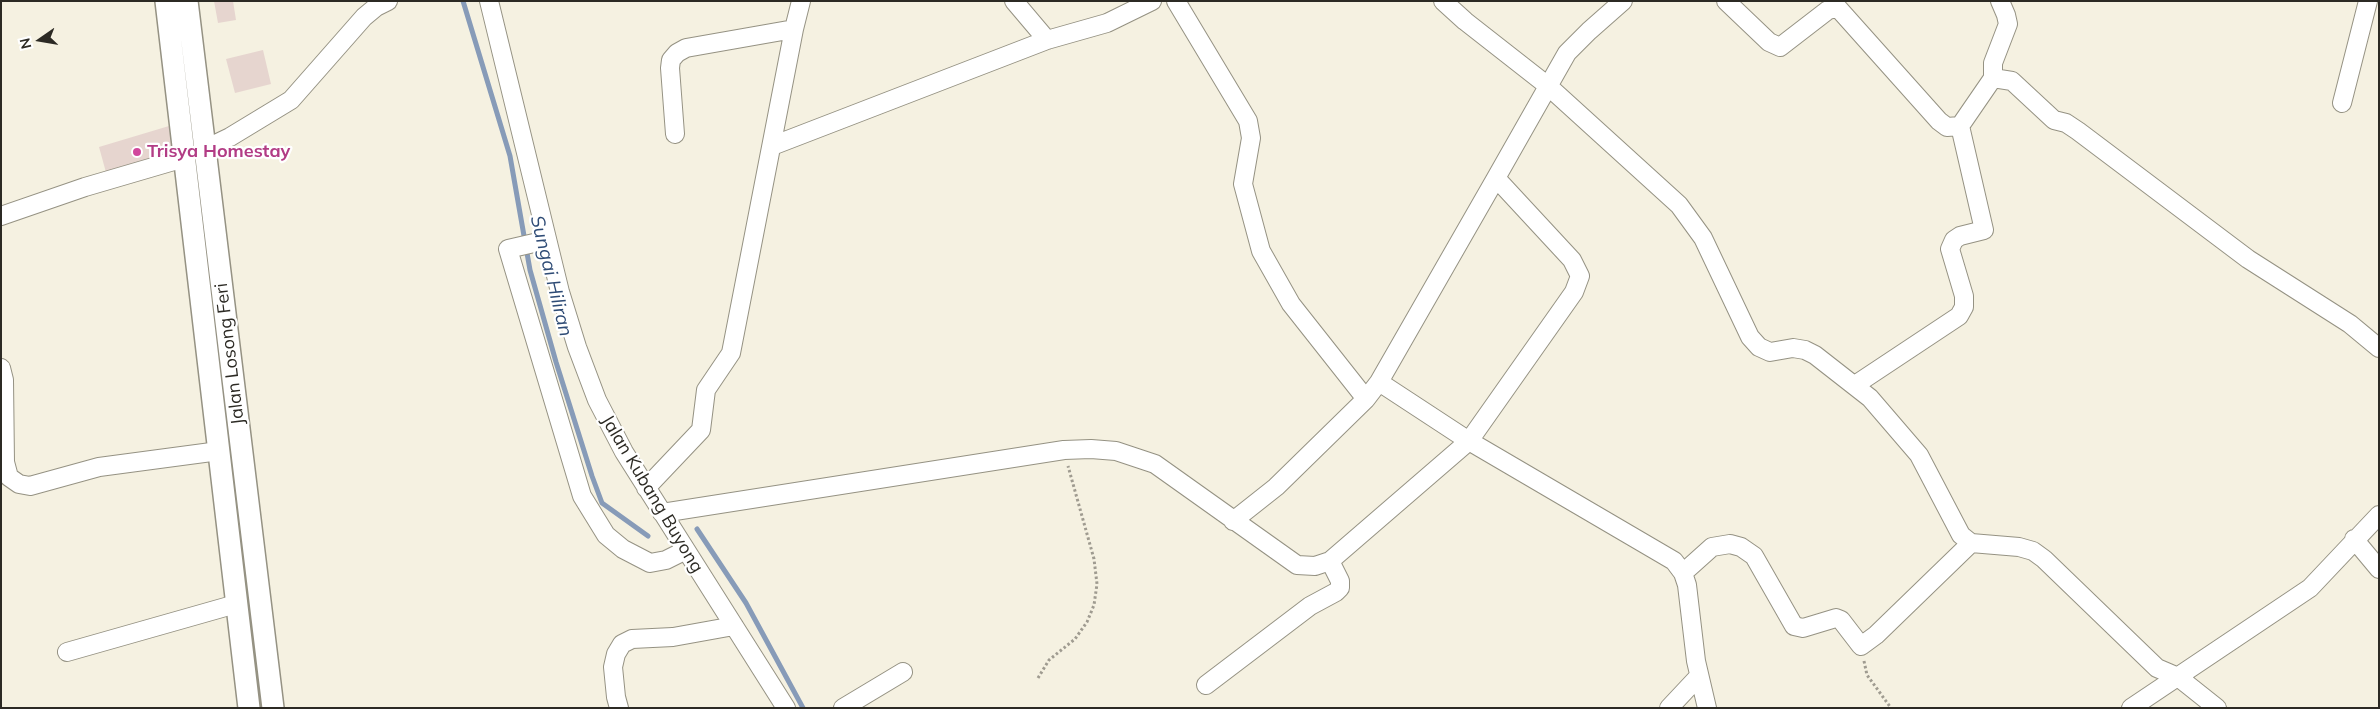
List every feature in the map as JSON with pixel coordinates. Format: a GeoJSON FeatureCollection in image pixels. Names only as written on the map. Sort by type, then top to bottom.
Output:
{"type":"FeatureCollection","features":[{"type":"Feature","properties":{"kind":"main road","name":"Jalan Losong Feri"},"geometry":{"type":"LineString","coordinates":[[166,1],[249,708]]}},
{"type":"Feature","properties":{"kind":"main road","name":"Jalan Losong Feri"},"geometry":{"type":"LineString","coordinates":[[187,1],[272,708]]}},
{"type":"Feature","properties":{"kind":"street"},"geometry":{"type":"LineString","coordinates":[[205,149],[230,137],[291,100],[364,17],[376,7],[388,1]]}},
{"type":"Feature","properties":{"kind":"street","name":"Jalan Kubang Buyong"},"geometry":{"type":"LineString","coordinates":[[488,1],[560,292],[577,347],[597,400],[624,452],[646,488],[786,708]]}},
{"type":"Feature","properties":{"kind":"street"},"geometry":{"type":"LineString","coordinates":[[646,488],[701,430],[706,390],[730,353],[801,1]]}},
{"type":"Feature","properties":{"kind":"street"},"geometry":{"type":"LineString","coordinates":[[1014,1],[1047,40]]}},
{"type":"Feature","properties":{"kind":"street"},"geometry":{"type":"LineString","coordinates":[[772,146],[1047,40],[1107,23],[1152,1]]}},
{"type":"Feature","properties":{"kind":"street"},"geometry":{"type":"LineString","coordinates":[[1176,1],[1248,121],[1251,138],[1243,184],[1261,251],[1291,304],[1366,399]]}},
{"type":"Feature","properties":{"kind":"street"},"geometry":{"type":"LineString","coordinates":[[1443,1],[1465,21],[1548,86],[1679,205],[1692,221],[1712,256],[1750,337],[1759,347],[1770,352],[1793,348],[1805,350],[1815,355],[1870,398],[1920,455],[1955,527],[1971,543],[2018,546],[2033,551],[2044,559],[2157,668],[2178,678],[2217,708]]}},
{"type":"Feature","properties":{"kind":"street"},"geometry":{"type":"LineString","coordinates":[[1233,521],[1276,487],[1366,399],[1379,382],[1567,53],[1623,1]]}},
{"type":"Feature","properties":{"kind":"street"},"geometry":{"type":"LineString","coordinates":[[1726,1],[1769,42],[1780,47],[1828,10],[1838,8],[1939,121],[1947,127],[1960,126]]}},
{"type":"Feature","properties":{"kind":"street"},"geometry":{"type":"LineString","coordinates":[[1855,385],[1959,316],[1964,307],[1964,296],[1950,249],[1954,240],[1984,230],[1960,126],[1993,78],[1993,63],[2007,30],[2006,15],[2000,1]]}},
{"type":"Feature","properties":{"kind":"street"},"geometry":{"type":"LineString","coordinates":[[2342,103],[2368,1]]}},
{"type":"Feature","properties":{"kind":"street"},"geometry":{"type":"LineString","coordinates":[[675,134],[670,68],[671,60],[677,53],[686,48],[794,30]]}},
{"type":"Feature","properties":{"kind":"street"},"geometry":{"type":"LineString","coordinates":[[1993,78],[2012,81],[2054,120],[2066,123],[2078,131],[2248,259],[2342,319],[2379,348]]}},
{"type":"Feature","properties":{"kind":"street"},"geometry":{"type":"LineString","coordinates":[[1,216],[85,187],[184,158]]}},
{"type":"Feature","properties":{"kind":"street"},"geometry":{"type":"LineString","coordinates":[[662,513],[1064,450],[1091,448],[1136,456],[1155,464],[1297,565],[1315,566],[1330,561],[1469,441],[1574,292],[1580,276],[1572,260],[1496,178]]}},
{"type":"Feature","properties":{"kind":"street"},"geometry":{"type":"LineString","coordinates":[[547,240],[508,249],[582,496],[606,534],[623,549],[650,564],[666,560],[686,550]]}},
{"type":"Feature","properties":{"kind":"street"},"geometry":{"type":"LineString","coordinates":[[1,368],[4,380],[4,462],[9,477],[19,484],[30,486],[99,467],[219,452]]}},
{"type":"Feature","properties":{"kind":"street"},"geometry":{"type":"LineString","coordinates":[[1379,382],[1469,441],[1674,561],[1683,573],[1687,585],[1699,676],[1707,708]]}},
{"type":"Feature","properties":{"kind":"street"},"geometry":{"type":"LineString","coordinates":[[2131,708],[2310,588],[2354,539],[2379,515]]}},
{"type":"Feature","properties":{"kind":"street"},"geometry":{"type":"LineString","coordinates":[[2354,539],[2379,569]]}},
{"type":"Feature","properties":{"kind":"street"},"geometry":{"type":"LineString","coordinates":[[1683,573],[1712,547],[1730,544],[1741,547],[1754,556],[1794,626],[1802,628],[1836,618],[1841,620],[1861,646],[1876,635],[1971,543]]}},
{"type":"Feature","properties":{"kind":"street"},"geometry":{"type":"LineString","coordinates":[[1206,685],[1310,606],[1340,588],[1340,581],[1330,561]]}},
{"type":"Feature","properties":{"kind":"street"},"geometry":{"type":"LineString","coordinates":[[67,652],[236,604]]}},
{"type":"Feature","properties":{"kind":"street"},"geometry":{"type":"LineString","coordinates":[[619,708],[613,667],[616,654],[622,644],[632,639],[673,638],[734,626]]}},
{"type":"Feature","properties":{"kind":"street"},"geometry":{"type":"LineString","coordinates":[[843,708],[903,672]]}},
{"type":"Feature","properties":{"kind":"street"},"geometry":{"type":"LineString","coordinates":[[1668,708],[1699,676]]}},
{"type":"Feature","properties":{"kind":"path"},"geometry":{"type":"LineString","coordinates":[[1038,678],[1049,660],[1076,639],[1088,622],[1094,605],[1097,584],[1094,559],[1064,450]]}},
{"type":"Feature","properties":{"kind":"path"},"geometry":{"type":"LineString","coordinates":[[1861,646],[1867,675],[1891,708]]}},
{"type":"Feature","properties":{"kind":"building"},"geometry":{"type":"Polygon","coordinates":[[[214,1],[233,1],[236,20],[218,23],[214,1]]]}},
{"type":"Feature","properties":{"kind":"building"},"geometry":{"type":"Polygon","coordinates":[[[263,50],[271,84],[235,93],[226,59],[263,50]]]}},
{"type":"Feature","properties":{"kind":"building","name":"Trisya Homestay"},"geometry":{"type":"Polygon","coordinates":[[[169,126],[175,158],[107,176],[99,147],[169,126]]]}},
{"type":"Feature","properties":{"kind":"waterway","name":"Sungai Hiliran"},"geometry":{"type":"LineString","coordinates":[[463,1],[510,156],[530,270],[556,362],[592,476],[602,503],[648,536]]}},
{"type":"Feature","properties":{"kind":"waterway"},"geometry":{"type":"LineString","coordinates":[[697,529],[746,603],[803,708]]}},
{"type":"Feature","properties":{"kind":"place","name":"Trisya Homestay"},"geometry":{"type":"Point","coordinates":[137,152]}}]}
